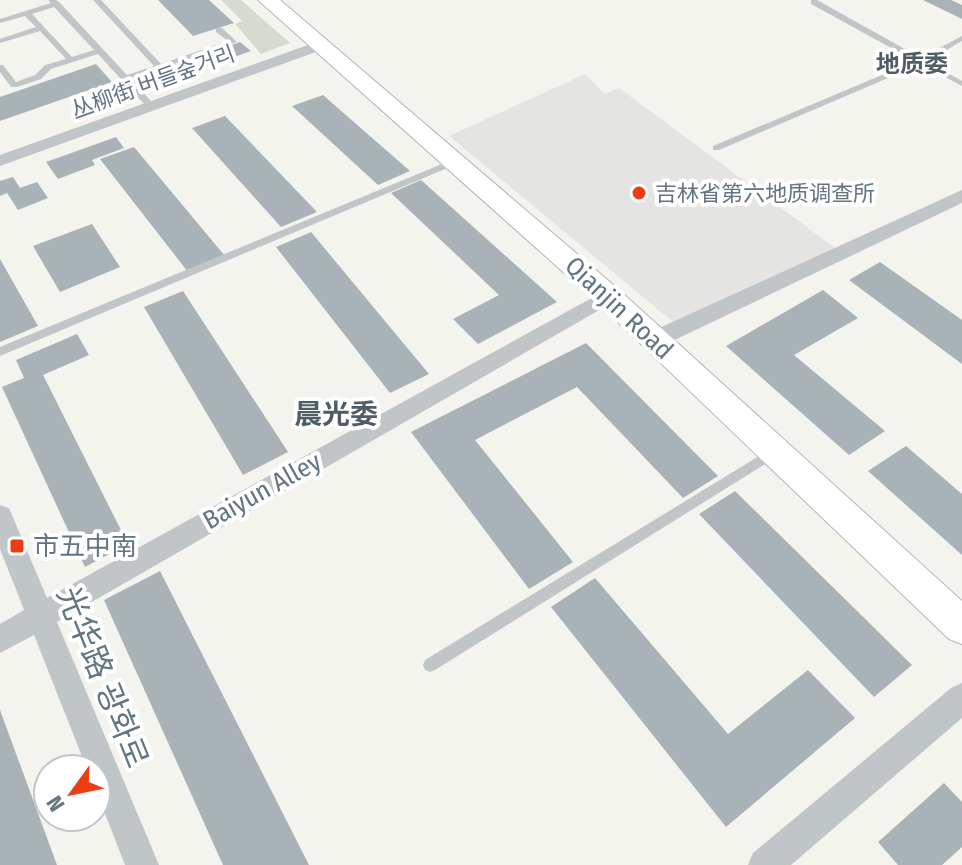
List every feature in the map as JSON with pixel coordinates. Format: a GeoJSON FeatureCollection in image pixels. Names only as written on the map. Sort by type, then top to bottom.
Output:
{"type":"FeatureCollection","features":[{"type":"Feature","properties":{"kind":"street","name":"Qianjin Road"},"geometry":{"type":"LineString","coordinates":[[268,0],[608,296],[962,626]]}},
{"type":"Feature","properties":{"kind":"street","name":"丛柳街 버들숲거리"},"geometry":{"type":"LineString","coordinates":[[0,161],[322,45]]}},
{"type":"Feature","properties":{"kind":"street"},"geometry":{"type":"LineString","coordinates":[[654,340],[962,196]]}},
{"type":"Feature","properties":{"kind":"street","name":"Baiyun Alley"},"geometry":{"type":"LineString","coordinates":[[0,639],[608,296]]}},
{"type":"Feature","properties":{"kind":"street","name":"光华路 광화로"},"geometry":{"type":"LineString","coordinates":[[0,516],[142,865]]}},
{"type":"Feature","properties":{"kind":"street"},"geometry":{"type":"LineString","coordinates":[[765,865],[962,698]]}},
{"type":"Feature","properties":{"kind":"lane"},"geometry":{"type":"LineString","coordinates":[[97,0],[159,66]]}},
{"type":"Feature","properties":{"kind":"lane"},"geometry":{"type":"LineString","coordinates":[[0,21],[54,2],[151,106]]}},
{"type":"Feature","properties":{"kind":"lane"},"geometry":{"type":"LineString","coordinates":[[814,2],[962,84]]}},
{"type":"Feature","properties":{"kind":"lane"},"geometry":{"type":"LineString","coordinates":[[27,13],[71,60]]}},
{"type":"Feature","properties":{"kind":"lane"},"geometry":{"type":"LineString","coordinates":[[0,41],[41,28]]}},
{"type":"Feature","properties":{"kind":"lane"},"geometry":{"type":"LineString","coordinates":[[123,79],[233,42],[219,30]]}},
{"type":"Feature","properties":{"kind":"lane"},"geometry":{"type":"LineString","coordinates":[[716,148],[922,61],[962,38]]}},
{"type":"Feature","properties":{"kind":"lane"},"geometry":{"type":"LineString","coordinates":[[0,67],[14,85],[98,51]]}},
{"type":"Feature","properties":{"kind":"lane"},"geometry":{"type":"LineString","coordinates":[[0,352],[454,162]]}},
{"type":"Feature","properties":{"kind":"lane"},"geometry":{"type":"LineString","coordinates":[[430,665],[774,452]]}},
{"type":"Feature","properties":{"kind":"shaded area"},"geometry":{"type":"Polygon","coordinates":[[[221,0],[241,0],[290,43],[261,54],[235,24],[242,21],[221,0]]]}},
{"type":"Feature","properties":{"kind":"shaded area","name":"吉林省第六地质调查所"},"geometry":{"type":"Polygon","coordinates":[[[585,74],[605,94],[619,88],[838,250],[678,326],[449,136],[585,74]]]}},
{"type":"Feature","properties":{"kind":"building"},"geometry":{"type":"Polygon","coordinates":[[[158,0],[209,0],[234,23],[193,36],[158,0]]]}},
{"type":"Feature","properties":{"kind":"building"},"geometry":{"type":"Polygon","coordinates":[[[923,0],[951,0],[962,5],[962,19],[923,0]]]}},
{"type":"Feature","properties":{"kind":"building"},"geometry":{"type":"Polygon","coordinates":[[[240,42],[251,51],[125,96],[115,86],[240,42]]]}},
{"type":"Feature","properties":{"kind":"building"},"geometry":{"type":"Polygon","coordinates":[[[96,64],[112,82],[0,121],[0,97],[96,64]]]}},
{"type":"Feature","properties":{"kind":"building"},"geometry":{"type":"Polygon","coordinates":[[[323,95],[410,171],[378,185],[292,106],[323,95]]]}},
{"type":"Feature","properties":{"kind":"building"},"geometry":{"type":"Polygon","coordinates":[[[225,116],[317,212],[281,227],[192,128],[225,116]]]}},
{"type":"Feature","properties":{"kind":"building"},"geometry":{"type":"Polygon","coordinates":[[[116,137],[124,148],[92,160],[95,165],[58,179],[46,162],[116,137]]]}},
{"type":"Feature","properties":{"kind":"building"},"geometry":{"type":"Polygon","coordinates":[[[134,147],[225,256],[188,272],[100,159],[134,147]]]}},
{"type":"Feature","properties":{"kind":"building"},"geometry":{"type":"Polygon","coordinates":[[[13,177],[20,188],[37,182],[48,198],[18,210],[7,193],[0,196],[0,181],[13,177]]]}},
{"type":"Feature","properties":{"kind":"building"},"geometry":{"type":"Polygon","coordinates":[[[421,180],[557,302],[478,344],[453,319],[499,295],[391,193],[421,180]]]}},
{"type":"Feature","properties":{"kind":"building"},"geometry":{"type":"Polygon","coordinates":[[[92,224],[120,267],[60,292],[33,246],[92,224]]]}},
{"type":"Feature","properties":{"kind":"building"},"geometry":{"type":"Polygon","coordinates":[[[311,232],[429,374],[390,393],[276,247],[311,232]]]}},
{"type":"Feature","properties":{"kind":"building"},"geometry":{"type":"Polygon","coordinates":[[[0,259],[38,326],[0,342],[0,259]]]}},
{"type":"Feature","properties":{"kind":"building"},"geometry":{"type":"Polygon","coordinates":[[[880,262],[962,320],[962,364],[849,280],[880,262]]]}},
{"type":"Feature","properties":{"kind":"building"},"geometry":{"type":"Polygon","coordinates":[[[823,290],[858,318],[794,355],[885,431],[849,455],[726,346],[823,290]]]}},
{"type":"Feature","properties":{"kind":"building"},"geometry":{"type":"Polygon","coordinates":[[[183,291],[288,452],[243,475],[144,307],[183,291]]]}},
{"type":"Feature","properties":{"kind":"building"},"geometry":{"type":"Polygon","coordinates":[[[77,334],[89,355],[43,375],[128,544],[85,567],[2,387],[24,378],[16,360],[77,334]]]}},
{"type":"Feature","properties":{"kind":"building"},"geometry":{"type":"Polygon","coordinates":[[[586,343],[718,476],[683,498],[577,387],[475,440],[573,562],[529,589],[411,432],[586,343]]]}},
{"type":"Feature","properties":{"kind":"building"},"geometry":{"type":"Polygon","coordinates":[[[906,446],[962,494],[962,555],[868,471],[906,446]]]}},
{"type":"Feature","properties":{"kind":"building"},"geometry":{"type":"Polygon","coordinates":[[[735,491],[912,665],[874,697],[699,514],[735,491]]]}},
{"type":"Feature","properties":{"kind":"building"},"geometry":{"type":"Polygon","coordinates":[[[160,571],[309,865],[223,865],[104,600],[160,571]]]}},
{"type":"Feature","properties":{"kind":"building"},"geometry":{"type":"Polygon","coordinates":[[[595,578],[728,734],[808,670],[855,718],[726,827],[551,607],[595,578]]]}},
{"type":"Feature","properties":{"kind":"building"},"geometry":{"type":"Polygon","coordinates":[[[0,710],[32,797],[32,833],[45,833],[57,865],[0,865],[0,710]]]}},
{"type":"Feature","properties":{"kind":"building"},"geometry":{"type":"Polygon","coordinates":[[[944,783],[962,802],[962,847],[942,865],[898,865],[878,842],[944,783]]]}},
{"type":"Feature","properties":{"kind":"place","name":"吉林省第六地质调查所"},"geometry":{"type":"Point","coordinates":[639,193]}},
{"type":"Feature","properties":{"kind":"place","name":"市五中南"},"geometry":{"type":"Point","coordinates":[17,546]}},
{"type":"Feature","properties":{"kind":"district","name":"地质委"},"geometry":{"type":"Point","coordinates":[912,64]}},
{"type":"Feature","properties":{"kind":"district","name":"晨光委"},"geometry":{"type":"Point","coordinates":[336,414]}}]}
